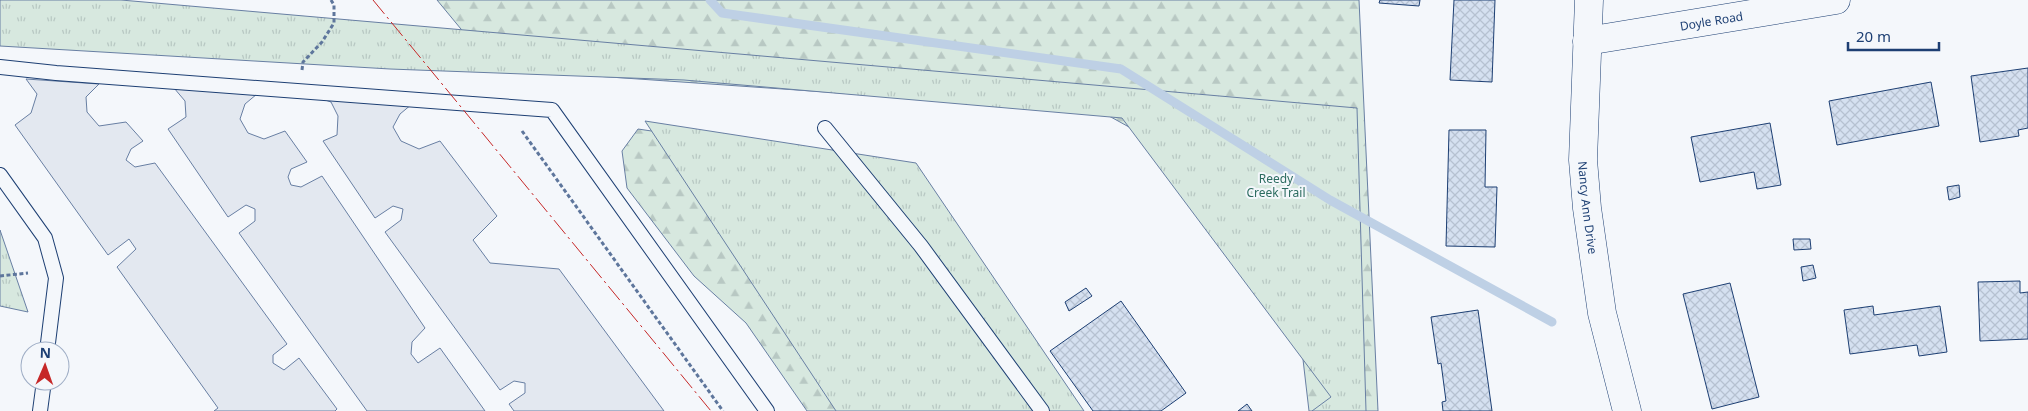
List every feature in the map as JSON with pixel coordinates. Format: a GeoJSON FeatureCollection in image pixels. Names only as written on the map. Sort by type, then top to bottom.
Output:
{"type":"FeatureCollection","features":[{"type":"Feature","properties":{"kind":"street","name":"Nancy Ann Drive"},"geometry":{"type":"LineString","coordinates":[[1589,0],[1583,160],[1587,208],[1602,313],[1627,411]]}},
{"type":"Feature","properties":{"kind":"street","name":"Doyle Road"},"geometry":{"type":"LineString","coordinates":[[1587,41],[1836,0]]}},
{"type":"Feature","properties":{"kind":"lane"},"geometry":{"type":"LineString","coordinates":[[0,67],[56,73],[552,110],[768,411]]}},
{"type":"Feature","properties":{"kind":"lane"},"geometry":{"type":"LineString","coordinates":[[825,128],[921,246],[1042,411]]}},
{"type":"Feature","properties":{"kind":"lane"},"geometry":{"type":"LineString","coordinates":[[0,176],[44,238],[56,278],[48,341]]}},
{"type":"Feature","properties":{"kind":"lane"},"geometry":{"type":"LineString","coordinates":[[40,411],[43,391]]}},
{"type":"Feature","properties":{"kind":"path"},"geometry":{"type":"LineString","coordinates":[[301,91],[303,62],[322,42],[334,23],[334,5],[331,0]]}},
{"type":"Feature","properties":{"kind":"path"},"geometry":{"type":"LineString","coordinates":[[504,106],[723,411]]}},
{"type":"Feature","properties":{"kind":"path"},"geometry":{"type":"LineString","coordinates":[[0,276],[28,273]]}},
{"type":"Feature","properties":{"kind":"green space","name":"Reedy Creek Trail"},"geometry":{"type":"Polygon","coordinates":[[[0,0],[121,0],[1357,108],[1366,411],[1312,411],[1331,397],[1122,118],[684,80],[390,69],[0,46],[0,0]]]}},
{"type":"Feature","properties":{"kind":"green space"},"geometry":{"type":"Polygon","coordinates":[[[437,0],[1359,0],[1378,411],[1309,411],[1297,308],[1167,148],[1100,111],[494,69],[437,0]]]}},
{"type":"Feature","properties":{"kind":"green space"},"geometry":{"type":"Polygon","coordinates":[[[645,121],[916,163],[1084,411],[836,411],[645,121]]]}},
{"type":"Feature","properties":{"kind":"green space"},"geometry":{"type":"Polygon","coordinates":[[[638,129],[719,141],[957,411],[807,411],[746,323],[694,276],[627,188],[622,151],[638,129]]]}},
{"type":"Feature","properties":{"kind":"green space"},"geometry":{"type":"Polygon","coordinates":[[[0,230],[28,312],[0,306],[0,230]]]}},
{"type":"Feature","properties":{"kind":"shaded area"},"geometry":{"type":"Polygon","coordinates":[[[26,79],[99,84],[86,97],[87,112],[99,126],[126,122],[143,141],[131,149],[126,160],[135,167],[155,163],[287,344],[273,355],[273,363],[284,370],[299,358],[337,409],[335,411],[214,411],[218,408],[117,267],[136,249],[129,239],[108,255],[15,125],[31,113],[37,94],[26,79]]]}},
{"type":"Feature","properties":{"kind":"shaded area"},"geometry":{"type":"Polygon","coordinates":[[[174,88],[257,94],[245,104],[240,119],[248,133],[264,139],[285,131],[307,162],[291,169],[288,177],[291,185],[301,187],[322,176],[425,328],[412,342],[411,354],[418,363],[440,348],[485,411],[367,411],[239,233],[255,221],[255,209],[246,205],[228,217],[168,129],[186,117],[185,101],[174,88]]]}},
{"type":"Feature","properties":{"kind":"shaded area"},"geometry":{"type":"Polygon","coordinates":[[[317,97],[412,104],[400,114],[393,127],[401,141],[419,149],[440,141],[497,216],[473,240],[490,263],[559,269],[664,411],[514,411],[509,404],[525,393],[525,383],[514,381],[500,390],[385,232],[401,220],[403,209],[393,206],[375,218],[323,141],[337,135],[338,116],[331,102],[317,97]]]}},
{"type":"Feature","properties":{"kind":"building"},"geometry":{"type":"Polygon","coordinates":[[[1380,0],[1420,0],[1419,6],[1379,3],[1380,0]]]}},
{"type":"Feature","properties":{"kind":"building"},"geometry":{"type":"Polygon","coordinates":[[[1454,0],[1495,0],[1492,82],[1450,80],[1454,0]]]}},
{"type":"Feature","properties":{"kind":"building"},"geometry":{"type":"Polygon","coordinates":[[[2028,68],[2028,128],[2018,130],[2019,136],[1980,142],[1971,76],[2028,68]]]}},
{"type":"Feature","properties":{"kind":"building"},"geometry":{"type":"Polygon","coordinates":[[[1931,82],[1939,126],[1837,145],[1829,101],[1931,82]]]}},
{"type":"Feature","properties":{"kind":"building"},"geometry":{"type":"Polygon","coordinates":[[[1770,123],[1781,185],[1757,189],[1754,172],[1700,182],[1691,137],[1770,123]]]}},
{"type":"Feature","properties":{"kind":"building"},"geometry":{"type":"Polygon","coordinates":[[[1449,130],[1486,130],[1485,187],[1497,187],[1495,247],[1446,246],[1449,130]]]}},
{"type":"Feature","properties":{"kind":"building"},"geometry":{"type":"Polygon","coordinates":[[[1959,185],[1960,197],[1949,200],[1947,187],[1959,185]]]}},
{"type":"Feature","properties":{"kind":"building"},"geometry":{"type":"Polygon","coordinates":[[[1793,239],[1810,239],[1811,249],[1794,250],[1793,239]]]}},
{"type":"Feature","properties":{"kind":"building"},"geometry":{"type":"Polygon","coordinates":[[[1813,265],[1816,278],[1803,281],[1801,267],[1813,265]]]}},
{"type":"Feature","properties":{"kind":"building"},"geometry":{"type":"Polygon","coordinates":[[[2020,281],[2020,293],[2028,292],[2028,339],[1980,341],[1978,282],[2020,281]]]}},
{"type":"Feature","properties":{"kind":"building"},"geometry":{"type":"Polygon","coordinates":[[[1730,283],[1759,397],[1712,409],[1683,294],[1730,283]]]}},
{"type":"Feature","properties":{"kind":"building"},"geometry":{"type":"Polygon","coordinates":[[[1086,288],[1092,296],[1069,311],[1065,302],[1086,288]]]}},
{"type":"Feature","properties":{"kind":"building"},"geometry":{"type":"Polygon","coordinates":[[[1121,301],[1186,393],[1161,411],[1093,411],[1050,351],[1121,301]]]}},
{"type":"Feature","properties":{"kind":"building"},"geometry":{"type":"Polygon","coordinates":[[[1873,306],[1874,315],[1940,306],[1947,352],[1919,356],[1917,345],[1850,354],[1844,310],[1873,306]]]}},
{"type":"Feature","properties":{"kind":"building"},"geometry":{"type":"Polygon","coordinates":[[[1478,310],[1492,411],[1443,411],[1442,402],[1446,401],[1441,363],[1438,364],[1431,317],[1478,310]]]}},
{"type":"Feature","properties":{"kind":"building"},"geometry":{"type":"Polygon","coordinates":[[[1247,404],[1252,411],[1238,411],[1247,404]]]}},
{"type":"Feature","properties":{"kind":"waterway"},"geometry":{"type":"LineString","coordinates":[[710,0],[722,13],[1121,69],[1330,200],[1552,322]]}},
{"type":"Feature","properties":{"kind":"power"},"geometry":{"type":"LineString","coordinates":[[373,0],[711,411]]}}]}
